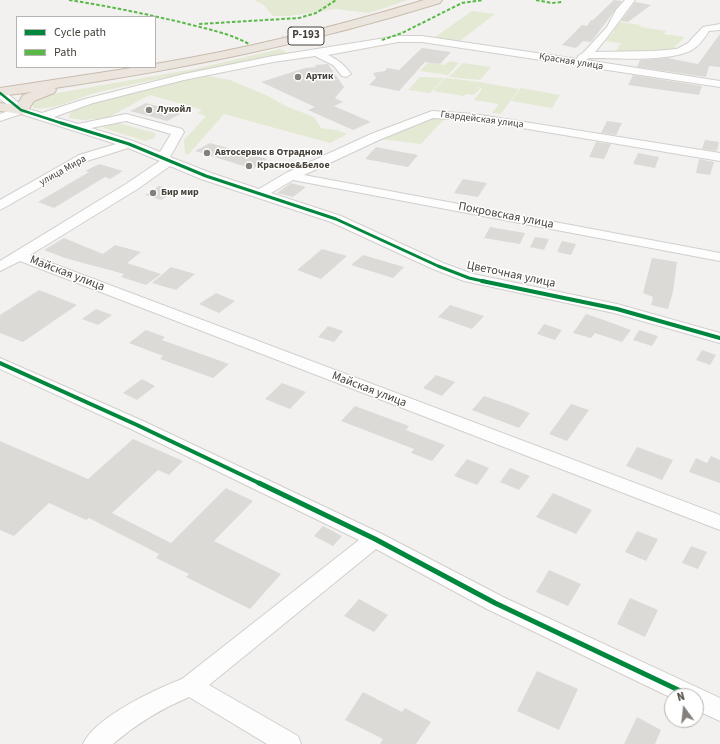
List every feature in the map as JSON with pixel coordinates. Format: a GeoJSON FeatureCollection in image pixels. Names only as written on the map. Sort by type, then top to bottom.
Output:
{"type":"FeatureCollection","features":[{"type":"Feature","properties":{"kind":"highway","name":"Р-193"},"geometry":{"type":"LineString","coordinates":[[156,68],[251,50],[380,17],[436,0]]}},
{"type":"Feature","properties":{"kind":"highway"},"geometry":{"type":"LineString","coordinates":[[0,107],[21,110],[28,98],[39,93],[174,65]]}},
{"type":"Feature","properties":{"kind":"highway","name":"Р-193"},"geometry":{"type":"LineString","coordinates":[[0,93],[155,68]]}},
{"type":"Feature","properties":{"kind":"street"},"geometry":{"type":"LineString","coordinates":[[574,62],[587,55],[611,28],[621,10],[630,0]]}},
{"type":"Feature","properties":{"kind":"street"},"geometry":{"type":"LineString","coordinates":[[587,55],[662,53],[686,49],[701,36],[706,29],[717,27]]}},
{"type":"Feature","properties":{"kind":"street","name":"Красная улица"},"geometry":{"type":"LineString","coordinates":[[46,116],[89,101],[184,77],[274,59],[386,40],[422,39],[720,84]]}},
{"type":"Feature","properties":{"kind":"street"},"geometry":{"type":"LineString","coordinates":[[316,53],[338,63],[346,74]]}},
{"type":"Feature","properties":{"kind":"street"},"geometry":{"type":"LineString","coordinates":[[0,93],[21,110]]}},
{"type":"Feature","properties":{"kind":"street"},"geometry":{"type":"LineString","coordinates":[[0,118],[21,110]]}},
{"type":"Feature","properties":{"kind":"street","name":"Цветочная улица"},"geometry":{"type":"LineString","coordinates":[[21,110],[46,116],[129,144],[206,176],[349,225],[438,266],[469,278],[617,309],[720,338]]}},
{"type":"Feature","properties":{"kind":"street","name":"Гвардейская улица"},"geometry":{"type":"LineString","coordinates":[[260,194],[291,176],[375,137],[432,114],[474,117],[720,157]]}},
{"type":"Feature","properties":{"kind":"street"},"geometry":{"type":"LineString","coordinates":[[0,267],[131,187],[166,160],[178,132],[126,117],[80,127]]}},
{"type":"Feature","properties":{"kind":"street","name":"улица Мира"},"geometry":{"type":"LineString","coordinates":[[0,206],[83,158],[129,144]]}},
{"type":"Feature","properties":{"kind":"street","name":"Покровская улица"},"geometry":{"type":"LineString","coordinates":[[291,176],[720,257]]}},
{"type":"Feature","properties":{"kind":"street","name":"Майская улица"},"geometry":{"type":"LineString","coordinates":[[19,256],[720,523]]}},
{"type":"Feature","properties":{"kind":"street"},"geometry":{"type":"LineString","coordinates":[[0,363],[137,425],[375,539],[495,603],[674,688]]}},
{"type":"Feature","properties":{"kind":"street"},"geometry":{"type":"LineString","coordinates":[[95,744],[124,720],[157,700],[190,686],[375,539]]}},
{"type":"Feature","properties":{"kind":"street"},"geometry":{"type":"LineString","coordinates":[[190,686],[288,744]]}},
{"type":"Feature","properties":{"kind":"street"},"geometry":{"type":"LineString","coordinates":[[704,702],[720,710]]}},
{"type":"Feature","properties":{"kind":"path"},"geometry":{"type":"LineString","coordinates":[[282,36],[300,45]]}},
{"type":"Feature","properties":{"kind":"green space"},"geometry":{"type":"Polygon","coordinates":[[[254,0],[408,0],[369,13],[336,9],[289,16],[273,16],[264,5],[254,0]]]}},
{"type":"Feature","properties":{"kind":"green space"},"geometry":{"type":"Polygon","coordinates":[[[472,11],[495,14],[460,41],[435,37],[472,11]]]}},
{"type":"Feature","properties":{"kind":"green space"},"geometry":{"type":"Polygon","coordinates":[[[618,22],[641,25],[640,27],[666,31],[664,34],[685,37],[675,47],[676,49],[614,54],[621,43],[605,41],[613,33],[618,22]]]}},
{"type":"Feature","properties":{"kind":"green space"},"geometry":{"type":"Polygon","coordinates":[[[280,49],[291,54],[91,94],[58,106],[34,108],[32,105],[35,101],[46,95],[194,69],[280,49]]]}},
{"type":"Feature","properties":{"kind":"green space"},"geometry":{"type":"Polygon","coordinates":[[[450,61],[459,63],[448,75],[420,71],[428,62],[444,65],[450,61]]]}},
{"type":"Feature","properties":{"kind":"green space"},"geometry":{"type":"Polygon","coordinates":[[[463,63],[491,67],[480,80],[449,77],[463,63]]]}},
{"type":"Feature","properties":{"kind":"green space"},"geometry":{"type":"Polygon","coordinates":[[[208,76],[230,80],[266,95],[288,107],[314,117],[321,128],[337,130],[347,134],[330,143],[224,114],[189,154],[185,154],[184,140],[206,116],[197,113],[202,110],[150,95],[107,118],[83,120],[69,118],[70,113],[82,106],[157,86],[208,76]]]}},
{"type":"Feature","properties":{"kind":"green space"},"geometry":{"type":"Polygon","coordinates":[[[420,77],[444,78],[430,93],[408,90],[420,77]]]}},
{"type":"Feature","properties":{"kind":"green space"},"geometry":{"type":"Polygon","coordinates":[[[445,78],[472,81],[480,89],[474,95],[466,94],[464,96],[433,91],[445,78]]]}},
{"type":"Feature","properties":{"kind":"green space"},"geometry":{"type":"Polygon","coordinates":[[[473,81],[519,89],[501,114],[492,113],[499,104],[474,100],[482,89],[473,83],[473,81]]]}},
{"type":"Feature","properties":{"kind":"green space"},"geometry":{"type":"Polygon","coordinates":[[[521,88],[560,95],[552,108],[511,101],[521,88]]]}},
{"type":"Feature","properties":{"kind":"green space"},"geometry":{"type":"Polygon","coordinates":[[[438,115],[446,117],[421,144],[381,139],[438,115]]]}},
{"type":"Feature","properties":{"kind":"green space"},"geometry":{"type":"Polygon","coordinates":[[[118,123],[156,134],[154,138],[145,141],[103,128],[109,124],[118,123]]]}},
{"type":"Feature","properties":{"kind":"building"},"geometry":{"type":"Polygon","coordinates":[[[614,0],[622,1],[591,42],[583,41],[576,48],[562,45],[582,25],[587,26],[591,20],[593,20],[614,0]]]}},
{"type":"Feature","properties":{"kind":"building"},"geometry":{"type":"Polygon","coordinates":[[[635,2],[651,5],[628,22],[621,21],[635,2]]]}},
{"type":"Feature","properties":{"kind":"building"},"geometry":{"type":"Polygon","coordinates":[[[720,34],[720,67],[709,66],[706,77],[637,67],[640,60],[668,58],[698,64],[720,34]]]}},
{"type":"Feature","properties":{"kind":"building"},"geometry":{"type":"Polygon","coordinates":[[[422,48],[451,52],[440,64],[425,62],[399,91],[369,85],[376,78],[373,73],[385,71],[387,68],[399,70],[422,48]]]}},
{"type":"Feature","properties":{"kind":"building"},"geometry":{"type":"Polygon","coordinates":[[[328,64],[344,87],[335,98],[343,102],[334,106],[371,122],[353,130],[308,110],[315,107],[261,82],[305,68],[316,67],[315,65],[328,64]]]}},
{"type":"Feature","properties":{"kind":"building"},"geometry":{"type":"Polygon","coordinates":[[[633,75],[702,86],[699,95],[628,85],[633,75]]]}},
{"type":"Feature","properties":{"kind":"building"},"geometry":{"type":"Polygon","coordinates":[[[146,103],[182,113],[167,121],[130,111],[146,103]]]}},
{"type":"Feature","properties":{"kind":"building"},"geometry":{"type":"Polygon","coordinates":[[[607,121],[622,123],[616,135],[601,133],[607,121]]]}},
{"type":"Feature","properties":{"kind":"building"},"geometry":{"type":"Polygon","coordinates":[[[705,140],[719,142],[717,151],[702,149],[705,140]]]}},
{"type":"Feature","properties":{"kind":"building"},"geometry":{"type":"Polygon","coordinates":[[[596,142],[611,144],[604,159],[589,157],[596,142]]]}},
{"type":"Feature","properties":{"kind":"building"},"geometry":{"type":"Polygon","coordinates":[[[210,143],[267,159],[253,169],[195,151],[210,143]]]}},
{"type":"Feature","properties":{"kind":"building"},"geometry":{"type":"Polygon","coordinates":[[[376,147],[418,155],[408,167],[365,159],[376,147]]]}},
{"type":"Feature","properties":{"kind":"building"},"geometry":{"type":"Polygon","coordinates":[[[638,153],[659,157],[655,168],[633,164],[638,153]]]}},
{"type":"Feature","properties":{"kind":"building"},"geometry":{"type":"Polygon","coordinates":[[[699,159],[714,162],[710,175],[696,173],[699,159]]]}},
{"type":"Feature","properties":{"kind":"building"},"geometry":{"type":"Polygon","coordinates":[[[99,164],[123,171],[110,179],[105,177],[54,208],[38,202],[89,172],[85,171],[99,164]]]}},
{"type":"Feature","properties":{"kind":"building"},"geometry":{"type":"Polygon","coordinates":[[[463,179],[487,183],[478,197],[454,193],[463,179]]]}},
{"type":"Feature","properties":{"kind":"building"},"geometry":{"type":"Polygon","coordinates":[[[291,183],[306,187],[293,197],[277,193],[291,183]]]}},
{"type":"Feature","properties":{"kind":"building"},"geometry":{"type":"Polygon","coordinates":[[[159,186],[175,191],[161,200],[145,195],[159,186]]]}},
{"type":"Feature","properties":{"kind":"building"},"geometry":{"type":"Polygon","coordinates":[[[490,227],[525,233],[520,244],[484,238],[490,227]]]}},
{"type":"Feature","properties":{"kind":"building"},"geometry":{"type":"Polygon","coordinates":[[[535,237],[549,239],[544,250],[530,247],[535,237]]]}},
{"type":"Feature","properties":{"kind":"building"},"geometry":{"type":"Polygon","coordinates":[[[64,238],[103,254],[115,245],[141,252],[127,263],[161,274],[146,285],[121,277],[124,274],[65,258],[44,250],[64,238]]]}},
{"type":"Feature","properties":{"kind":"building"},"geometry":{"type":"Polygon","coordinates":[[[562,241],[576,244],[571,255],[557,252],[562,241]]]}},
{"type":"Feature","properties":{"kind":"building"},"geometry":{"type":"Polygon","coordinates":[[[322,249],[347,256],[321,279],[297,270],[322,249]]]}},
{"type":"Feature","properties":{"kind":"building"},"geometry":{"type":"Polygon","coordinates":[[[363,255],[404,267],[393,278],[351,265],[363,255]]]}},
{"type":"Feature","properties":{"kind":"building"},"geometry":{"type":"Polygon","coordinates":[[[652,258],[677,262],[673,292],[668,309],[651,305],[653,297],[643,293],[652,258]]]}},
{"type":"Feature","properties":{"kind":"building"},"geometry":{"type":"Polygon","coordinates":[[[171,267],[195,274],[176,290],[152,283],[171,267]]]}},
{"type":"Feature","properties":{"kind":"building"},"geometry":{"type":"Polygon","coordinates":[[[39,290],[77,305],[23,342],[0,333],[0,315],[39,290]]]}},
{"type":"Feature","properties":{"kind":"building"},"geometry":{"type":"Polygon","coordinates":[[[216,293],[235,301],[219,313],[199,304],[216,293]]]}},
{"type":"Feature","properties":{"kind":"building"},"geometry":{"type":"Polygon","coordinates":[[[450,305],[484,316],[472,329],[438,317],[450,305]]]}},
{"type":"Feature","properties":{"kind":"building"},"geometry":{"type":"Polygon","coordinates":[[[96,309],[112,315],[98,325],[82,319],[96,309]]]}},
{"type":"Feature","properties":{"kind":"building"},"geometry":{"type":"Polygon","coordinates":[[[586,314],[631,330],[622,342],[595,333],[591,338],[573,333],[586,314]]]}},
{"type":"Feature","properties":{"kind":"building"},"geometry":{"type":"Polygon","coordinates":[[[544,324],[562,330],[555,340],[537,334],[544,324]]]}},
{"type":"Feature","properties":{"kind":"building"},"geometry":{"type":"Polygon","coordinates":[[[328,326],[343,331],[334,342],[318,337],[328,326]]]}},
{"type":"Feature","properties":{"kind":"building"},"geometry":{"type":"Polygon","coordinates":[[[146,330],[165,337],[162,340],[229,364],[213,378],[160,359],[163,356],[129,343],[146,330]]]}},
{"type":"Feature","properties":{"kind":"building"},"geometry":{"type":"Polygon","coordinates":[[[639,330],[658,336],[652,346],[633,340],[639,330]]]}},
{"type":"Feature","properties":{"kind":"building"},"geometry":{"type":"Polygon","coordinates":[[[702,350],[716,355],[710,365],[696,360],[702,350]]]}},
{"type":"Feature","properties":{"kind":"building"},"geometry":{"type":"Polygon","coordinates":[[[436,375],[455,382],[442,396],[423,388],[436,375]]]}},
{"type":"Feature","properties":{"kind":"building"},"geometry":{"type":"Polygon","coordinates":[[[142,379],[155,386],[137,400],[123,393],[142,379]]]}},
{"type":"Feature","properties":{"kind":"building"},"geometry":{"type":"Polygon","coordinates":[[[282,383],[306,392],[290,409],[265,399],[282,383]]]}},
{"type":"Feature","properties":{"kind":"building"},"geometry":{"type":"Polygon","coordinates":[[[484,396],[530,413],[519,428],[472,410],[484,396]]]}},
{"type":"Feature","properties":{"kind":"building"},"geometry":{"type":"Polygon","coordinates":[[[571,404],[589,410],[567,441],[549,434],[571,404]]]}},
{"type":"Feature","properties":{"kind":"building"},"geometry":{"type":"Polygon","coordinates":[[[355,406],[409,426],[406,430],[445,445],[432,461],[411,453],[414,449],[341,421],[355,406]]]}},
{"type":"Feature","properties":{"kind":"building"},"geometry":{"type":"Polygon","coordinates":[[[133,439],[183,461],[169,475],[158,470],[112,513],[171,543],[226,488],[253,501],[214,541],[281,574],[250,609],[186,577],[189,574],[156,558],[159,554],[89,518],[86,520],[49,503],[14,536],[0,530],[0,441],[88,479],[133,439]]]}},
{"type":"Feature","properties":{"kind":"building"},"geometry":{"type":"Polygon","coordinates":[[[637,447],[673,460],[662,480],[626,466],[637,447]]]}},
{"type":"Feature","properties":{"kind":"building"},"geometry":{"type":"Polygon","coordinates":[[[711,456],[720,460],[720,483],[689,472],[696,458],[707,463],[711,456]]]}},
{"type":"Feature","properties":{"kind":"building"},"geometry":{"type":"Polygon","coordinates":[[[467,459],[489,468],[477,485],[454,476],[467,459]]]}},
{"type":"Feature","properties":{"kind":"building"},"geometry":{"type":"Polygon","coordinates":[[[510,468],[530,476],[519,490],[500,482],[510,468]]]}},
{"type":"Feature","properties":{"kind":"building"},"geometry":{"type":"Polygon","coordinates":[[[553,493],[592,510],[576,534],[536,517],[553,493]]]}},
{"type":"Feature","properties":{"kind":"building"},"geometry":{"type":"Polygon","coordinates":[[[323,526],[342,536],[333,546],[314,536],[323,526]]]}},
{"type":"Feature","properties":{"kind":"building"},"geometry":{"type":"Polygon","coordinates":[[[637,531],[658,539],[646,561],[625,552],[637,531]]]}},
{"type":"Feature","properties":{"kind":"building"},"geometry":{"type":"Polygon","coordinates":[[[691,546],[707,552],[698,569],[682,563],[691,546]]]}},
{"type":"Feature","properties":{"kind":"building"},"geometry":{"type":"Polygon","coordinates":[[[549,570],[581,584],[568,606],[536,592],[549,570]]]}},
{"type":"Feature","properties":{"kind":"building"},"geometry":{"type":"Polygon","coordinates":[[[630,598],[658,610],[645,637],[617,624],[630,598]]]}},
{"type":"Feature","properties":{"kind":"building"},"geometry":{"type":"Polygon","coordinates":[[[359,599],[388,615],[374,632],[344,616],[359,599]]]}},
{"type":"Feature","properties":{"kind":"building"},"geometry":{"type":"Polygon","coordinates":[[[537,671],[578,689],[559,730],[517,711],[537,671]]]}},
{"type":"Feature","properties":{"kind":"building"},"geometry":{"type":"Polygon","coordinates":[[[363,692],[402,712],[405,708],[431,722],[416,744],[380,744],[383,739],[345,720],[363,692]]]}},
{"type":"Feature","properties":{"kind":"building"},"geometry":{"type":"Polygon","coordinates":[[[637,717],[661,730],[655,744],[624,744],[637,717]]]}},
{"type":"Feature","properties":{"kind":"marked path"},"geometry":{"type":"LineString","coordinates":[[69,0],[154,16]]}},
{"type":"Feature","properties":{"kind":"marked path"},"geometry":{"type":"LineString","coordinates":[[199,24],[299,18],[316,13],[336,0]]}},
{"type":"Feature","properties":{"kind":"marked path"},"geometry":{"type":"LineString","coordinates":[[382,40],[402,33],[462,3],[483,0]]}},
{"type":"Feature","properties":{"kind":"marked path"},"geometry":{"type":"LineString","coordinates":[[536,0],[552,3],[562,2]]}},
{"type":"Feature","properties":{"kind":"marked path"},"geometry":{"type":"LineString","coordinates":[[156,17],[227,34],[249,44]]}},
{"type":"Feature","properties":{"kind":"cycle path"},"geometry":{"type":"LineString","coordinates":[[0,93],[21,110],[129,144],[206,176],[336,219],[438,266],[469,278],[617,309],[720,338]]}},
{"type":"Feature","properties":{"kind":"cycle path"},"geometry":{"type":"LineString","coordinates":[[0,363],[137,425],[375,539],[495,603],[674,688]]}},
{"type":"Feature","properties":{"kind":"place","name":"Артик"},"geometry":{"type":"Point","coordinates":[298,77]}},
{"type":"Feature","properties":{"kind":"place","name":"Лукойл"},"geometry":{"type":"Point","coordinates":[149,110]}},
{"type":"Feature","properties":{"kind":"place","name":"Автосервис в Отрадном"},"geometry":{"type":"Point","coordinates":[207,153]}},
{"type":"Feature","properties":{"kind":"place","name":"Красное&Белое"},"geometry":{"type":"Point","coordinates":[249,166]}},
{"type":"Feature","properties":{"kind":"place","name":"Бир мир"},"geometry":{"type":"Point","coordinates":[153,193]}}]}
